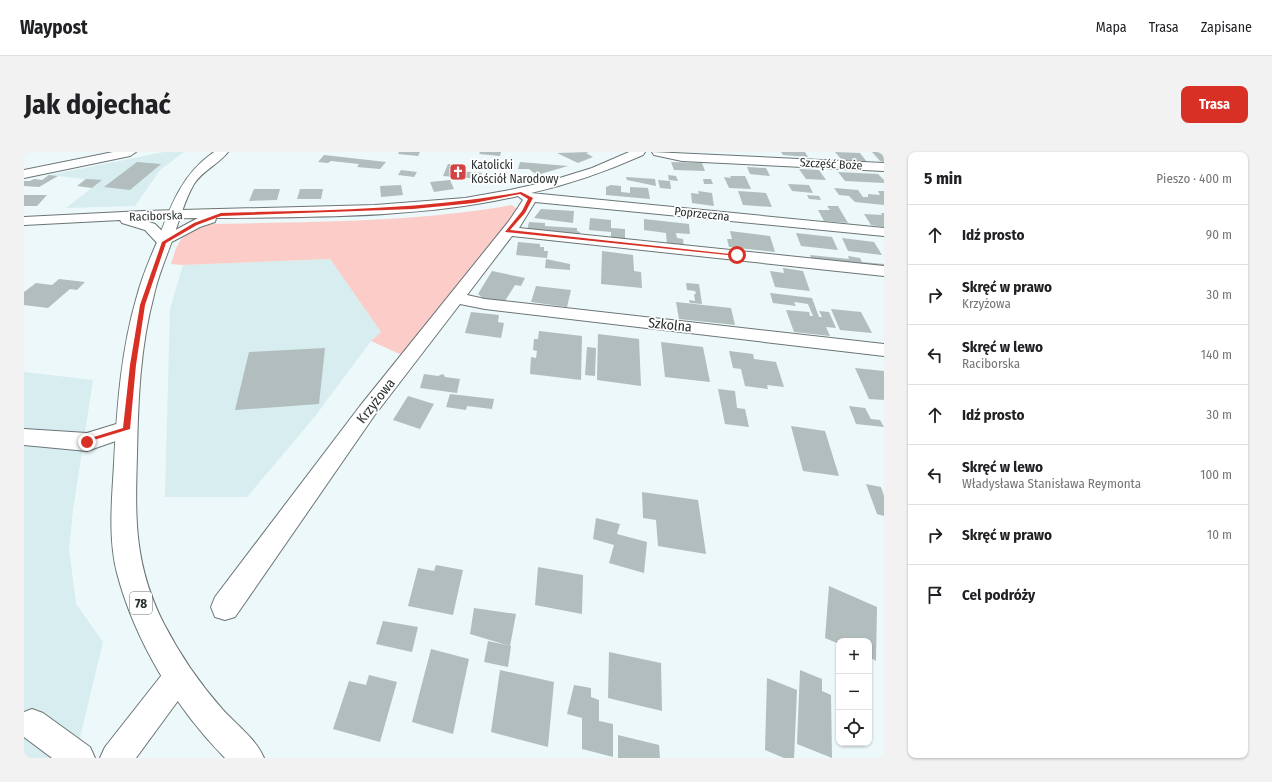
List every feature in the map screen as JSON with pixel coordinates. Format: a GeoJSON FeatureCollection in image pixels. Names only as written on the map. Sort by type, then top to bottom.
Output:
{"type":"FeatureCollection","features":[{"type":"Feature","properties":{"kind":"street"},"geometry":{"type":"LineString","coordinates":[[24,174],[130,152]]}},
{"type":"Feature","properties":{"kind":"street","name":"78"},"geometry":{"type":"LineString","coordinates":[[222,152],[192,179],[182,196],[142,305],[133,365],[126,429],[123,535],[134,586],[155,637],[178,677],[206,715],[248,758]]}},
{"type":"Feature","properties":{"kind":"street","name":"Raciborska"},"geometry":{"type":"LineString","coordinates":[[24,221],[413,208],[474,202],[526,196],[582,176],[639,152]]}},
{"type":"Feature","properties":{"kind":"street","name":"Szczęść Boże"},"geometry":{"type":"LineString","coordinates":[[658,152],[682,157],[884,167]]}},
{"type":"Feature","properties":{"kind":"street","name":"Krzyżowa"},"geometry":{"type":"LineString","coordinates":[[225,608],[367,411],[507,231],[524,212],[526,196]]}},
{"type":"Feature","properties":{"kind":"street","name":"Poprzeczna"},"geometry":{"type":"LineString","coordinates":[[526,196],[884,232]]}},
{"type":"Feature","properties":{"kind":"street"},"geometry":{"type":"LineString","coordinates":[[114,218],[147,225],[153,229],[164,242],[195,224],[221,215]]}},
{"type":"Feature","properties":{"kind":"street"},"geometry":{"type":"LineString","coordinates":[[507,231],[884,271]]}},
{"type":"Feature","properties":{"kind":"street","name":"Szkolna"},"geometry":{"type":"LineString","coordinates":[[456,298],[484,304],[884,350]]}},
{"type":"Feature","properties":{"kind":"street"},"geometry":{"type":"LineString","coordinates":[[24,437],[87,442],[126,429]]}},
{"type":"Feature","properties":{"kind":"street"},"geometry":{"type":"LineString","coordinates":[[116,758],[178,677]]}},
{"type":"Feature","properties":{"kind":"street"},"geometry":{"type":"LineString","coordinates":[[32,724],[79,758]]}},
{"type":"Feature","properties":{"kind":"shaded area"},"geometry":{"type":"Polygon","coordinates":[[[164,152],[184,152],[160,170],[135,206],[66,208],[101,181],[50,175],[164,152]]]}},
{"type":"Feature","properties":{"kind":"shaded area"},"geometry":{"type":"Polygon","coordinates":[[[512,205],[517,209],[461,287],[404,356],[371,341],[381,332],[330,259],[183,265],[171,264],[176,249],[182,238],[191,230],[206,224],[321,222],[398,218],[475,211],[512,205]]]}},
{"type":"Feature","properties":{"kind":"shaded area"},"geometry":{"type":"Polygon","coordinates":[[[330,259],[381,332],[371,341],[316,415],[247,497],[165,497],[170,309],[183,265],[330,259]]]}},
{"type":"Feature","properties":{"kind":"shaded area"},"geometry":{"type":"Polygon","coordinates":[[[24,372],[93,380],[73,510],[69,549],[76,604],[103,642],[75,758],[24,758],[24,372]]]}},
{"type":"Feature","properties":{"kind":"building"},"geometry":{"type":"Polygon","coordinates":[[[399,152],[420,152],[418,156],[398,154],[399,152]]]}},
{"type":"Feature","properties":{"kind":"building"},"geometry":{"type":"Polygon","coordinates":[[[480,152],[501,152],[500,156],[479,154],[480,152]]]}},
{"type":"Feature","properties":{"kind":"building"},"geometry":{"type":"Polygon","coordinates":[[[589,152],[586,153],[593,157],[578,163],[557,153],[589,152]]]}},
{"type":"Feature","properties":{"kind":"building"},"geometry":{"type":"Polygon","coordinates":[[[781,152],[805,152],[808,157],[783,155],[781,152]]]}},
{"type":"Feature","properties":{"kind":"building"},"geometry":{"type":"Polygon","coordinates":[[[835,152],[860,153],[867,162],[842,160],[835,152]]]}},
{"type":"Feature","properties":{"kind":"building"},"geometry":{"type":"Polygon","coordinates":[[[872,152],[884,152],[884,162],[880,161],[872,152]]]}},
{"type":"Feature","properties":{"kind":"building"},"geometry":{"type":"Polygon","coordinates":[[[324,155],[386,162],[380,169],[357,167],[359,164],[331,161],[328,163],[318,162],[324,155]]]}},
{"type":"Feature","properties":{"kind":"building"},"geometry":{"type":"Polygon","coordinates":[[[137,162],[161,164],[130,190],[104,187],[137,162]]]}},
{"type":"Feature","properties":{"kind":"building"},"geometry":{"type":"Polygon","coordinates":[[[520,162],[568,166],[537,175],[529,169],[518,169],[520,162]]]}},
{"type":"Feature","properties":{"kind":"building"},"geometry":{"type":"Polygon","coordinates":[[[671,162],[702,163],[705,171],[674,170],[671,162]]]}},
{"type":"Feature","properties":{"kind":"building","name":"Katolicki Kościół Narodowy"},"geometry":{"type":"Polygon","coordinates":[[[448,164],[462,165],[459,171],[482,173],[480,179],[443,176],[448,164]]]}},
{"type":"Feature","properties":{"kind":"building"},"geometry":{"type":"Polygon","coordinates":[[[747,167],[766,168],[770,176],[750,174],[747,167]]]}},
{"type":"Feature","properties":{"kind":"building"},"geometry":{"type":"Polygon","coordinates":[[[799,169],[819,170],[826,180],[806,179],[799,169]]]}},
{"type":"Feature","properties":{"kind":"building"},"geometry":{"type":"Polygon","coordinates":[[[401,170],[417,172],[414,177],[398,175],[401,170]]]}},
{"type":"Feature","properties":{"kind":"building"},"geometry":{"type":"Polygon","coordinates":[[[838,172],[878,174],[884,180],[884,183],[845,181],[838,172]]]}},
{"type":"Feature","properties":{"kind":"building"},"geometry":{"type":"Polygon","coordinates":[[[49,175],[58,176],[39,187],[24,186],[24,181],[34,179],[42,180],[49,175]]]}},
{"type":"Feature","properties":{"kind":"building"},"geometry":{"type":"Polygon","coordinates":[[[668,175],[676,176],[678,181],[669,180],[668,175]]]}},
{"type":"Feature","properties":{"kind":"building"},"geometry":{"type":"Polygon","coordinates":[[[730,176],[745,176],[751,189],[729,188],[724,177],[731,178],[730,176]]]}},
{"type":"Feature","properties":{"kind":"building"},"geometry":{"type":"Polygon","coordinates":[[[626,177],[655,179],[656,186],[627,180],[626,177]]]}},
{"type":"Feature","properties":{"kind":"building"},"geometry":{"type":"Polygon","coordinates":[[[86,179],[102,180],[92,188],[77,186],[86,179]]]}},
{"type":"Feature","properties":{"kind":"building"},"geometry":{"type":"Polygon","coordinates":[[[703,179],[711,179],[713,184],[704,184],[703,179]]]}},
{"type":"Feature","properties":{"kind":"building"},"geometry":{"type":"Polygon","coordinates":[[[450,180],[454,189],[434,192],[430,182],[450,180]]]}},
{"type":"Feature","properties":{"kind":"building"},"geometry":{"type":"Polygon","coordinates":[[[658,180],[670,181],[671,189],[660,188],[658,180]]]}},
{"type":"Feature","properties":{"kind":"building"},"geometry":{"type":"Polygon","coordinates":[[[788,184],[809,185],[813,193],[792,191],[788,184]]]}},
{"type":"Feature","properties":{"kind":"building"},"geometry":{"type":"Polygon","coordinates":[[[401,185],[403,195],[381,197],[380,186],[401,185]]]}},
{"type":"Feature","properties":{"kind":"building"},"geometry":{"type":"Polygon","coordinates":[[[611,185],[621,186],[621,192],[630,193],[630,187],[648,188],[650,199],[606,195],[606,187],[611,185]]]}},
{"type":"Feature","properties":{"kind":"building"},"geometry":{"type":"Polygon","coordinates":[[[834,188],[858,190],[863,197],[868,197],[868,194],[880,195],[878,191],[884,191],[884,205],[855,202],[849,196],[839,195],[834,188]]]}},
{"type":"Feature","properties":{"kind":"building"},"geometry":{"type":"Polygon","coordinates":[[[254,189],[280,189],[277,200],[249,201],[254,189]]]}},
{"type":"Feature","properties":{"kind":"building"},"geometry":{"type":"Polygon","coordinates":[[[300,189],[323,189],[321,199],[297,199],[300,189]]]}},
{"type":"Feature","properties":{"kind":"building"},"geometry":{"type":"Polygon","coordinates":[[[698,191],[712,193],[714,206],[692,203],[691,193],[699,194],[698,191]]]}},
{"type":"Feature","properties":{"kind":"building"},"geometry":{"type":"Polygon","coordinates":[[[738,191],[766,193],[772,207],[743,205],[738,191]]]}},
{"type":"Feature","properties":{"kind":"building"},"geometry":{"type":"Polygon","coordinates":[[[24,195],[47,195],[37,206],[24,206],[24,195]]]}},
{"type":"Feature","properties":{"kind":"building"},"geometry":{"type":"Polygon","coordinates":[[[807,195],[819,196],[821,200],[809,199],[807,195]]]}},
{"type":"Feature","properties":{"kind":"building"},"geometry":{"type":"Polygon","coordinates":[[[827,206],[838,206],[848,223],[824,221],[818,210],[830,210],[827,206]]]}},
{"type":"Feature","properties":{"kind":"building"},"geometry":{"type":"Polygon","coordinates":[[[541,209],[574,211],[573,223],[534,218],[541,209]]]}},
{"type":"Feature","properties":{"kind":"building"},"geometry":{"type":"Polygon","coordinates":[[[881,213],[884,213],[884,227],[871,225],[864,214],[882,215],[881,213]]]}},
{"type":"Feature","properties":{"kind":"building"},"geometry":{"type":"Polygon","coordinates":[[[590,218],[611,220],[611,228],[625,229],[625,241],[611,239],[611,232],[589,230],[590,218]]]}},
{"type":"Feature","properties":{"kind":"building"},"geometry":{"type":"Polygon","coordinates":[[[644,219],[689,224],[690,234],[676,233],[677,238],[683,239],[684,247],[667,245],[666,233],[644,230],[644,219]]]}},
{"type":"Feature","properties":{"kind":"building"},"geometry":{"type":"Polygon","coordinates":[[[529,222],[545,223],[545,226],[577,228],[577,231],[580,232],[580,236],[527,231],[529,222]]]}},
{"type":"Feature","properties":{"kind":"building"},"geometry":{"type":"Polygon","coordinates":[[[730,231],[770,236],[775,252],[729,247],[727,239],[732,239],[730,231]]]}},
{"type":"Feature","properties":{"kind":"building"},"geometry":{"type":"Polygon","coordinates":[[[796,233],[832,237],[838,250],[801,246],[796,233]]]}},
{"type":"Feature","properties":{"kind":"building"},"geometry":{"type":"Polygon","coordinates":[[[842,238],[874,242],[882,255],[848,251],[842,238]]]}},
{"type":"Feature","properties":{"kind":"building"},"geometry":{"type":"Polygon","coordinates":[[[518,242],[540,244],[540,247],[544,247],[544,251],[548,251],[547,258],[516,255],[518,242]]]}},
{"type":"Feature","properties":{"kind":"building"},"geometry":{"type":"Polygon","coordinates":[[[602,251],[633,255],[634,271],[641,272],[642,288],[601,284],[602,251]]]}},
{"type":"Feature","properties":{"kind":"building"},"geometry":{"type":"Polygon","coordinates":[[[810,255],[849,259],[848,256],[860,258],[862,262],[884,264],[884,269],[813,262],[810,255]]]}},
{"type":"Feature","properties":{"kind":"building"},"geometry":{"type":"Polygon","coordinates":[[[546,259],[570,264],[570,270],[545,268],[546,259]]]}},
{"type":"Feature","properties":{"kind":"building"},"geometry":{"type":"Polygon","coordinates":[[[783,268],[803,271],[810,291],[775,287],[770,271],[784,273],[783,268]]]}},
{"type":"Feature","properties":{"kind":"building"},"geometry":{"type":"Polygon","coordinates":[[[492,271],[525,278],[521,286],[515,285],[505,301],[484,299],[478,294],[492,271]]]}},
{"type":"Feature","properties":{"kind":"building"},"geometry":{"type":"Polygon","coordinates":[[[59,279],[85,282],[77,290],[70,289],[48,308],[24,305],[24,292],[36,283],[52,285],[59,279]]]}},
{"type":"Feature","properties":{"kind":"building"},"geometry":{"type":"Polygon","coordinates":[[[686,283],[699,284],[702,304],[690,303],[689,300],[695,301],[694,294],[696,294],[695,291],[687,290],[686,283]]]}},
{"type":"Feature","properties":{"kind":"building"},"geometry":{"type":"Polygon","coordinates":[[[536,286],[571,290],[567,307],[531,302],[536,286]]]}},
{"type":"Feature","properties":{"kind":"building"},"geometry":{"type":"Polygon","coordinates":[[[770,293],[812,298],[819,317],[822,317],[819,311],[829,312],[836,328],[826,327],[830,336],[794,332],[786,310],[809,312],[810,316],[813,316],[808,304],[794,302],[796,306],[773,303],[770,293]]]}},
{"type":"Feature","properties":{"kind":"building"},"geometry":{"type":"Polygon","coordinates":[[[676,302],[731,308],[735,325],[679,319],[676,302]]]}},
{"type":"Feature","properties":{"kind":"building"},"geometry":{"type":"Polygon","coordinates":[[[831,309],[861,312],[872,333],[840,330],[831,309]]]}},
{"type":"Feature","properties":{"kind":"building"},"geometry":{"type":"Polygon","coordinates":[[[471,312],[499,315],[498,322],[504,323],[501,338],[465,333],[471,312]]]}},
{"type":"Feature","properties":{"kind":"building"},"geometry":{"type":"Polygon","coordinates":[[[539,331],[582,336],[581,380],[530,374],[531,357],[536,358],[537,351],[533,350],[534,339],[538,339],[539,331]]]}},
{"type":"Feature","properties":{"kind":"building"},"geometry":{"type":"Polygon","coordinates":[[[598,334],[639,339],[641,386],[597,380],[598,334]]]}},
{"type":"Feature","properties":{"kind":"building"},"geometry":{"type":"Polygon","coordinates":[[[661,342],[703,347],[710,382],[665,377],[661,342]]]}},
{"type":"Feature","properties":{"kind":"building"},"geometry":{"type":"Polygon","coordinates":[[[587,347],[596,348],[595,376],[585,375],[587,347]]]}},
{"type":"Feature","properties":{"kind":"building"},"geometry":{"type":"Polygon","coordinates":[[[325,348],[319,404],[235,410],[249,352],[325,348]]]}},
{"type":"Feature","properties":{"kind":"building"},"geometry":{"type":"Polygon","coordinates":[[[729,351],[753,354],[754,359],[776,362],[784,387],[767,385],[768,389],[745,386],[741,369],[733,368],[729,351]]]}},
{"type":"Feature","properties":{"kind":"building"},"geometry":{"type":"Polygon","coordinates":[[[855,368],[884,371],[884,400],[869,399],[855,368]]]}},
{"type":"Feature","properties":{"kind":"building"},"geometry":{"type":"Polygon","coordinates":[[[424,374],[438,376],[443,374],[445,377],[460,379],[457,393],[420,388],[424,374]]]}},
{"type":"Feature","properties":{"kind":"building"},"geometry":{"type":"Polygon","coordinates":[[[718,389],[735,391],[737,408],[745,409],[749,427],[725,424],[718,389]]]}},
{"type":"Feature","properties":{"kind":"building"},"geometry":{"type":"Polygon","coordinates":[[[450,394],[494,399],[492,409],[467,406],[466,410],[446,407],[450,394]]]}},
{"type":"Feature","properties":{"kind":"building"},"geometry":{"type":"Polygon","coordinates":[[[408,396],[434,404],[420,429],[393,420],[408,396]]]}},
{"type":"Feature","properties":{"kind":"building"},"geometry":{"type":"Polygon","coordinates":[[[849,406],[865,408],[871,419],[880,420],[884,427],[856,424],[849,406]]]}},
{"type":"Feature","properties":{"kind":"building"},"geometry":{"type":"Polygon","coordinates":[[[791,426],[825,431],[839,476],[803,471],[791,426]]]}},
{"type":"Feature","properties":{"kind":"building"},"geometry":{"type":"Polygon","coordinates":[[[866,484],[881,487],[884,496],[884,516],[877,514],[866,484]]]}},
{"type":"Feature","properties":{"kind":"building"},"geometry":{"type":"Polygon","coordinates":[[[642,492],[698,500],[706,554],[658,546],[656,520],[643,518],[642,492]]]}},
{"type":"Feature","properties":{"kind":"building"},"geometry":{"type":"Polygon","coordinates":[[[596,518],[620,524],[617,534],[647,542],[644,573],[609,563],[614,545],[593,539],[596,518]]]}},
{"type":"Feature","properties":{"kind":"building"},"geometry":{"type":"Polygon","coordinates":[[[436,565],[463,570],[453,615],[408,606],[418,568],[434,571],[436,565]]]}},
{"type":"Feature","properties":{"kind":"building"},"geometry":{"type":"Polygon","coordinates":[[[538,567],[583,575],[582,614],[535,605],[538,567]]]}},
{"type":"Feature","properties":{"kind":"building"},"geometry":{"type":"Polygon","coordinates":[[[829,586],[877,607],[876,661],[872,659],[872,638],[836,638],[836,643],[825,638],[829,586]]]}},
{"type":"Feature","properties":{"kind":"building"},"geometry":{"type":"Polygon","coordinates":[[[474,608],[516,614],[510,646],[470,634],[474,608]]]}},
{"type":"Feature","properties":{"kind":"building"},"geometry":{"type":"Polygon","coordinates":[[[383,621],[418,627],[412,652],[376,644],[383,621]]]}},
{"type":"Feature","properties":{"kind":"building"},"geometry":{"type":"Polygon","coordinates":[[[488,641],[511,646],[508,667],[484,662],[488,641]]]}},
{"type":"Feature","properties":{"kind":"building"},"geometry":{"type":"Polygon","coordinates":[[[431,649],[469,659],[453,734],[412,722],[431,649]]]}},
{"type":"Feature","properties":{"kind":"building"},"geometry":{"type":"Polygon","coordinates":[[[609,652],[661,663],[662,711],[608,698],[609,652]]]}},
{"type":"Feature","properties":{"kind":"building"},"geometry":{"type":"Polygon","coordinates":[[[500,670],[554,682],[548,747],[491,732],[500,670]]]}},
{"type":"Feature","properties":{"kind":"building"},"geometry":{"type":"Polygon","coordinates":[[[800,670],[822,679],[822,691],[831,695],[832,758],[797,744],[800,670]]]}},
{"type":"Feature","properties":{"kind":"building"},"geometry":{"type":"Polygon","coordinates":[[[369,675],[397,682],[380,742],[333,729],[349,681],[366,685],[369,675]]]}},
{"type":"Feature","properties":{"kind":"building"},"geometry":{"type":"Polygon","coordinates":[[[767,678],[797,690],[794,758],[784,758],[765,750],[767,678]]]}},
{"type":"Feature","properties":{"kind":"building"},"geometry":{"type":"Polygon","coordinates":[[[574,685],[591,688],[591,697],[599,700],[599,721],[613,724],[613,757],[582,749],[582,718],[567,714],[574,685]]]}},
{"type":"Feature","properties":{"kind":"building"},"geometry":{"type":"Polygon","coordinates":[[[618,735],[659,745],[660,758],[618,758],[618,735]]]}},
{"type":"Feature","properties":{"kind":"place","name":"Katolicki Kościół Narodowy"},"geometry":{"type":"Point","coordinates":[458,172]}},
{"type":"Feature","properties":{"kind":"route"},"geometry":{"type":"LineString","coordinates":[[87,442],[126,429],[133,365],[142,305],[164,242],[195,224],[221,215],[413,208],[474,202],[521,193],[531,198],[524,212],[507,231],[737,255]]}}]}
